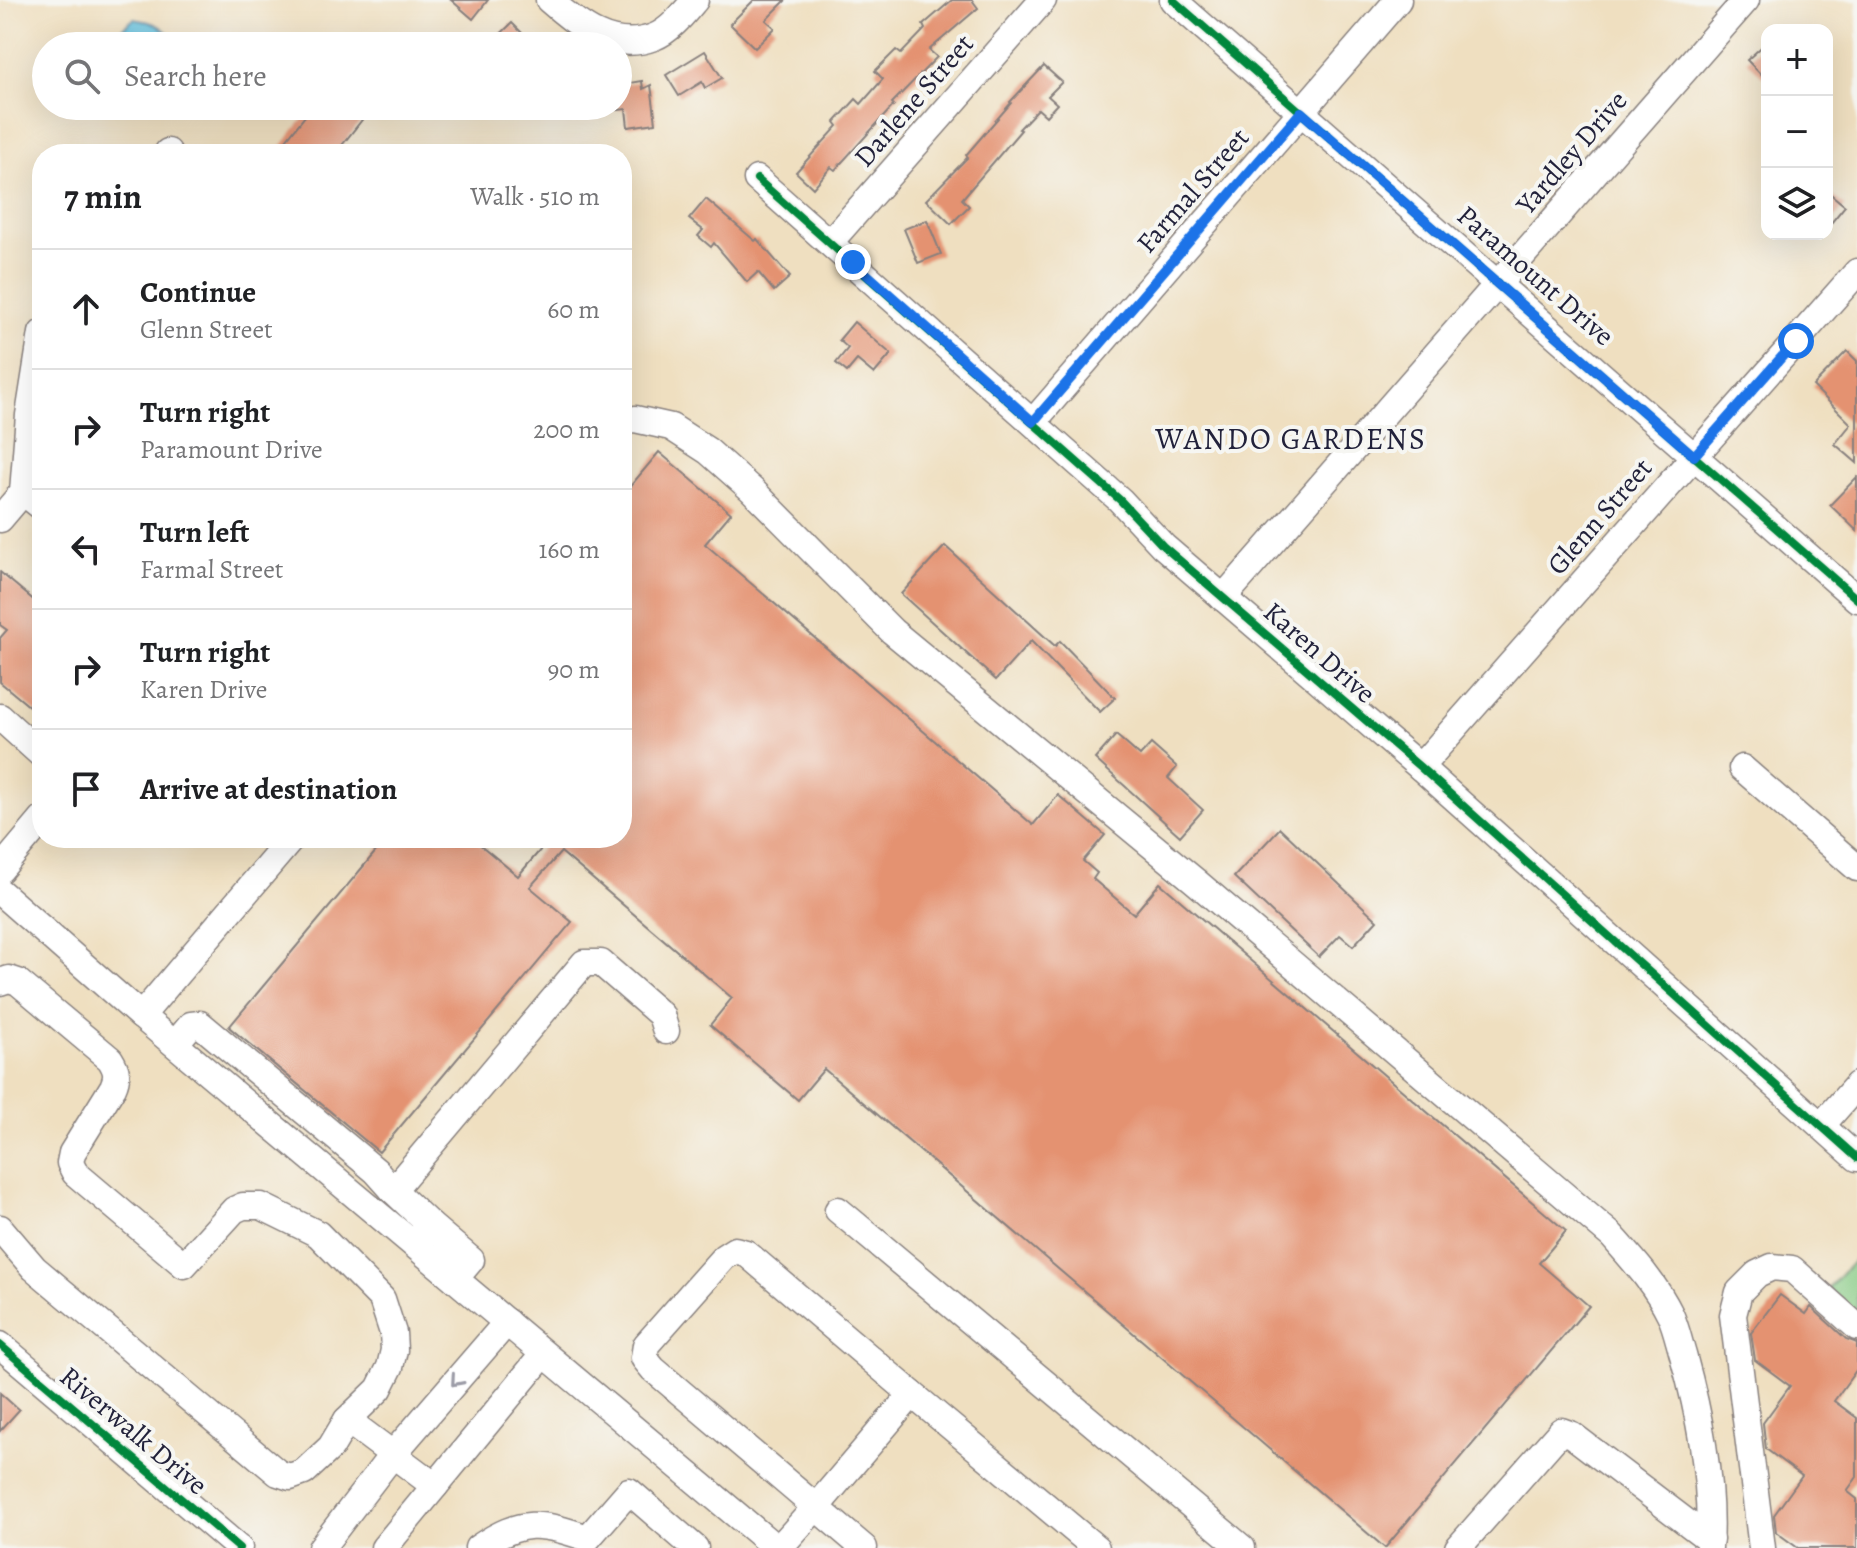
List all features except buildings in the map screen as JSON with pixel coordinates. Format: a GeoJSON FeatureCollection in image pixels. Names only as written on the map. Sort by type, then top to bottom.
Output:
{"type":"FeatureCollection","features":[{"type":"Feature","properties":{"kind":"street"},"geometry":{"type":"LineString","coordinates":[[549,0],[578,25],[591,32]]}},
{"type":"Feature","properties":{"kind":"street"},"geometry":{"type":"LineString","coordinates":[[632,40],[655,37],[676,21],[695,0]]}},
{"type":"Feature","properties":{"kind":"street","name":"Darlene Street"},"geometry":{"type":"LineString","coordinates":[[830,242],[1043,0]]}},
{"type":"Feature","properties":{"kind":"street","name":"Paramount Drive"},"geometry":{"type":"LineString","coordinates":[[1173,0],[1857,599]]}},
{"type":"Feature","properties":{"kind":"street","name":"Farmal Street"},"geometry":{"type":"LineString","coordinates":[[1033,422],[1398,0]]}},
{"type":"Feature","properties":{"kind":"street","name":"Yardley Drive"},"geometry":{"type":"LineString","coordinates":[[1223,598],[1746,0]]}},
{"type":"Feature","properties":{"kind":"street","name":"Karen Drive"},"geometry":{"type":"LineString","coordinates":[[757,179],[1120,500],[1163,546],[1420,767],[1857,1158]]}},
{"type":"Feature","properties":{"kind":"street","name":"Glenn Street"},"geometry":{"type":"LineString","coordinates":[[1420,767],[1857,272]]}},
{"type":"Feature","properties":{"kind":"street"},"geometry":{"type":"LineString","coordinates":[[0,519],[32,500],[29,415],[32,396]]}},
{"type":"Feature","properties":{"kind":"street"},"geometry":{"type":"LineString","coordinates":[[632,419],[671,427],[708,451],[752,490],[892,631],[1207,891],[1612,1236],[1654,1288],[1671,1315],[1689,1379],[1702,1448],[1710,1544]]}},
{"type":"Feature","properties":{"kind":"street"},"geometry":{"type":"LineString","coordinates":[[0,717],[32,746]]}},
{"type":"Feature","properties":{"kind":"street"},"geometry":{"type":"LineString","coordinates":[[1742,768],[1857,868]]}},
{"type":"Feature","properties":{"kind":"street"},"geometry":{"type":"LineString","coordinates":[[0,870],[32,832]]}},
{"type":"Feature","properties":{"kind":"street"},"geometry":{"type":"LineString","coordinates":[[141,1016],[284,848]]}},
{"type":"Feature","properties":{"kind":"street"},"geometry":{"type":"LineString","coordinates":[[0,892],[175,1044],[422,1235]]}},
{"type":"Feature","properties":{"kind":"street"},"geometry":{"type":"LineString","coordinates":[[393,1190],[584,963],[601,963],[661,1015],[666,1031]]}},
{"type":"Feature","properties":{"kind":"street"},"geometry":{"type":"LineString","coordinates":[[0,982],[9,979],[18,982],[110,1059],[115,1067],[117,1077],[113,1087],[72,1153],[70,1163],[75,1173],[184,1265],[234,1210],[243,1206],[261,1206],[318,1234],[382,1299],[393,1333],[394,1350],[390,1367],[379,1389],[347,1420],[331,1447],[304,1472],[290,1477],[278,1473],[34,1268],[0,1228]]}},
{"type":"Feature","properties":{"kind":"street"},"geometry":{"type":"LineString","coordinates":[[175,1044],[191,1025],[200,1024],[376,1171],[393,1190],[455,1279],[777,1548],[912,1394]]}},
{"type":"Feature","properties":{"kind":"street"},"geometry":{"type":"LineString","coordinates":[[1822,1125],[1857,1085]]}},
{"type":"Feature","properties":{"kind":"street"},"geometry":{"type":"LineString","coordinates":[[838,1210],[1242,1548]]}},
{"type":"Feature","properties":{"kind":"street"},"geometry":{"type":"LineString","coordinates":[[864,1548],[653,1369],[644,1358],[646,1345],[724,1257],[735,1250],[746,1253],[1096,1548]]}},
{"type":"Feature","properties":{"kind":"street"},"geometry":{"type":"LineString","coordinates":[[1762,1548],[1733,1315],[1739,1292],[1757,1274],[1772,1267],[1792,1269],[1857,1327]]}},
{"type":"Feature","properties":{"kind":"street"},"geometry":{"type":"LineString","coordinates":[[321,1548],[393,1454],[507,1322]]}},
{"type":"Feature","properties":{"kind":"street","name":"Riverwalk Drive"},"geometry":{"type":"LineString","coordinates":[[0,1345],[239,1548]]}},
{"type":"Feature","properties":{"kind":"street"},"geometry":{"type":"LineString","coordinates":[[384,1548],[543,1355]]}},
{"type":"Feature","properties":{"kind":"street"},"geometry":{"type":"LineString","coordinates":[[347,1420],[435,1486]]}},
{"type":"Feature","properties":{"kind":"street"},"geometry":{"type":"LineString","coordinates":[[1458,1548],[1561,1431],[1572,1435],[1710,1544]]}},
{"type":"Feature","properties":{"kind":"street"},"geometry":{"type":"LineString","coordinates":[[478,1548],[500,1533],[529,1525],[552,1526],[588,1538],[629,1491],[695,1548]]}},
{"type":"Feature","properties":{"kind":"green space"},"geometry":{"type":"Polygon","coordinates":[[[1857,1257],[1857,1315],[1828,1289],[1857,1257]]]}},
{"type":"Feature","properties":{"kind":"water"},"geometry":{"type":"Polygon","coordinates":[[[134,19],[159,26],[166,32],[118,32],[134,19]]]}},
{"type":"Feature","properties":{"kind":"cycle path"},"geometry":{"type":"LineString","coordinates":[[1173,0],[1857,599]]}},
{"type":"Feature","properties":{"kind":"cycle path"},"geometry":{"type":"LineString","coordinates":[[757,179],[1120,500],[1163,546],[1420,767],[1857,1158]]}},
{"type":"Feature","properties":{"kind":"cycle path"},"geometry":{"type":"LineString","coordinates":[[0,1345],[239,1548]]}},
{"type":"Feature","properties":{"kind":"district","name":"WANDO GARDENS"},"geometry":{"type":"Point","coordinates":[1291,439]}},
{"type":"Feature","properties":{"kind":"route"},"geometry":{"type":"LineString","coordinates":[[853,262],[1033,422],[1301,112],[1694,456],[1796,341]]}}]}
